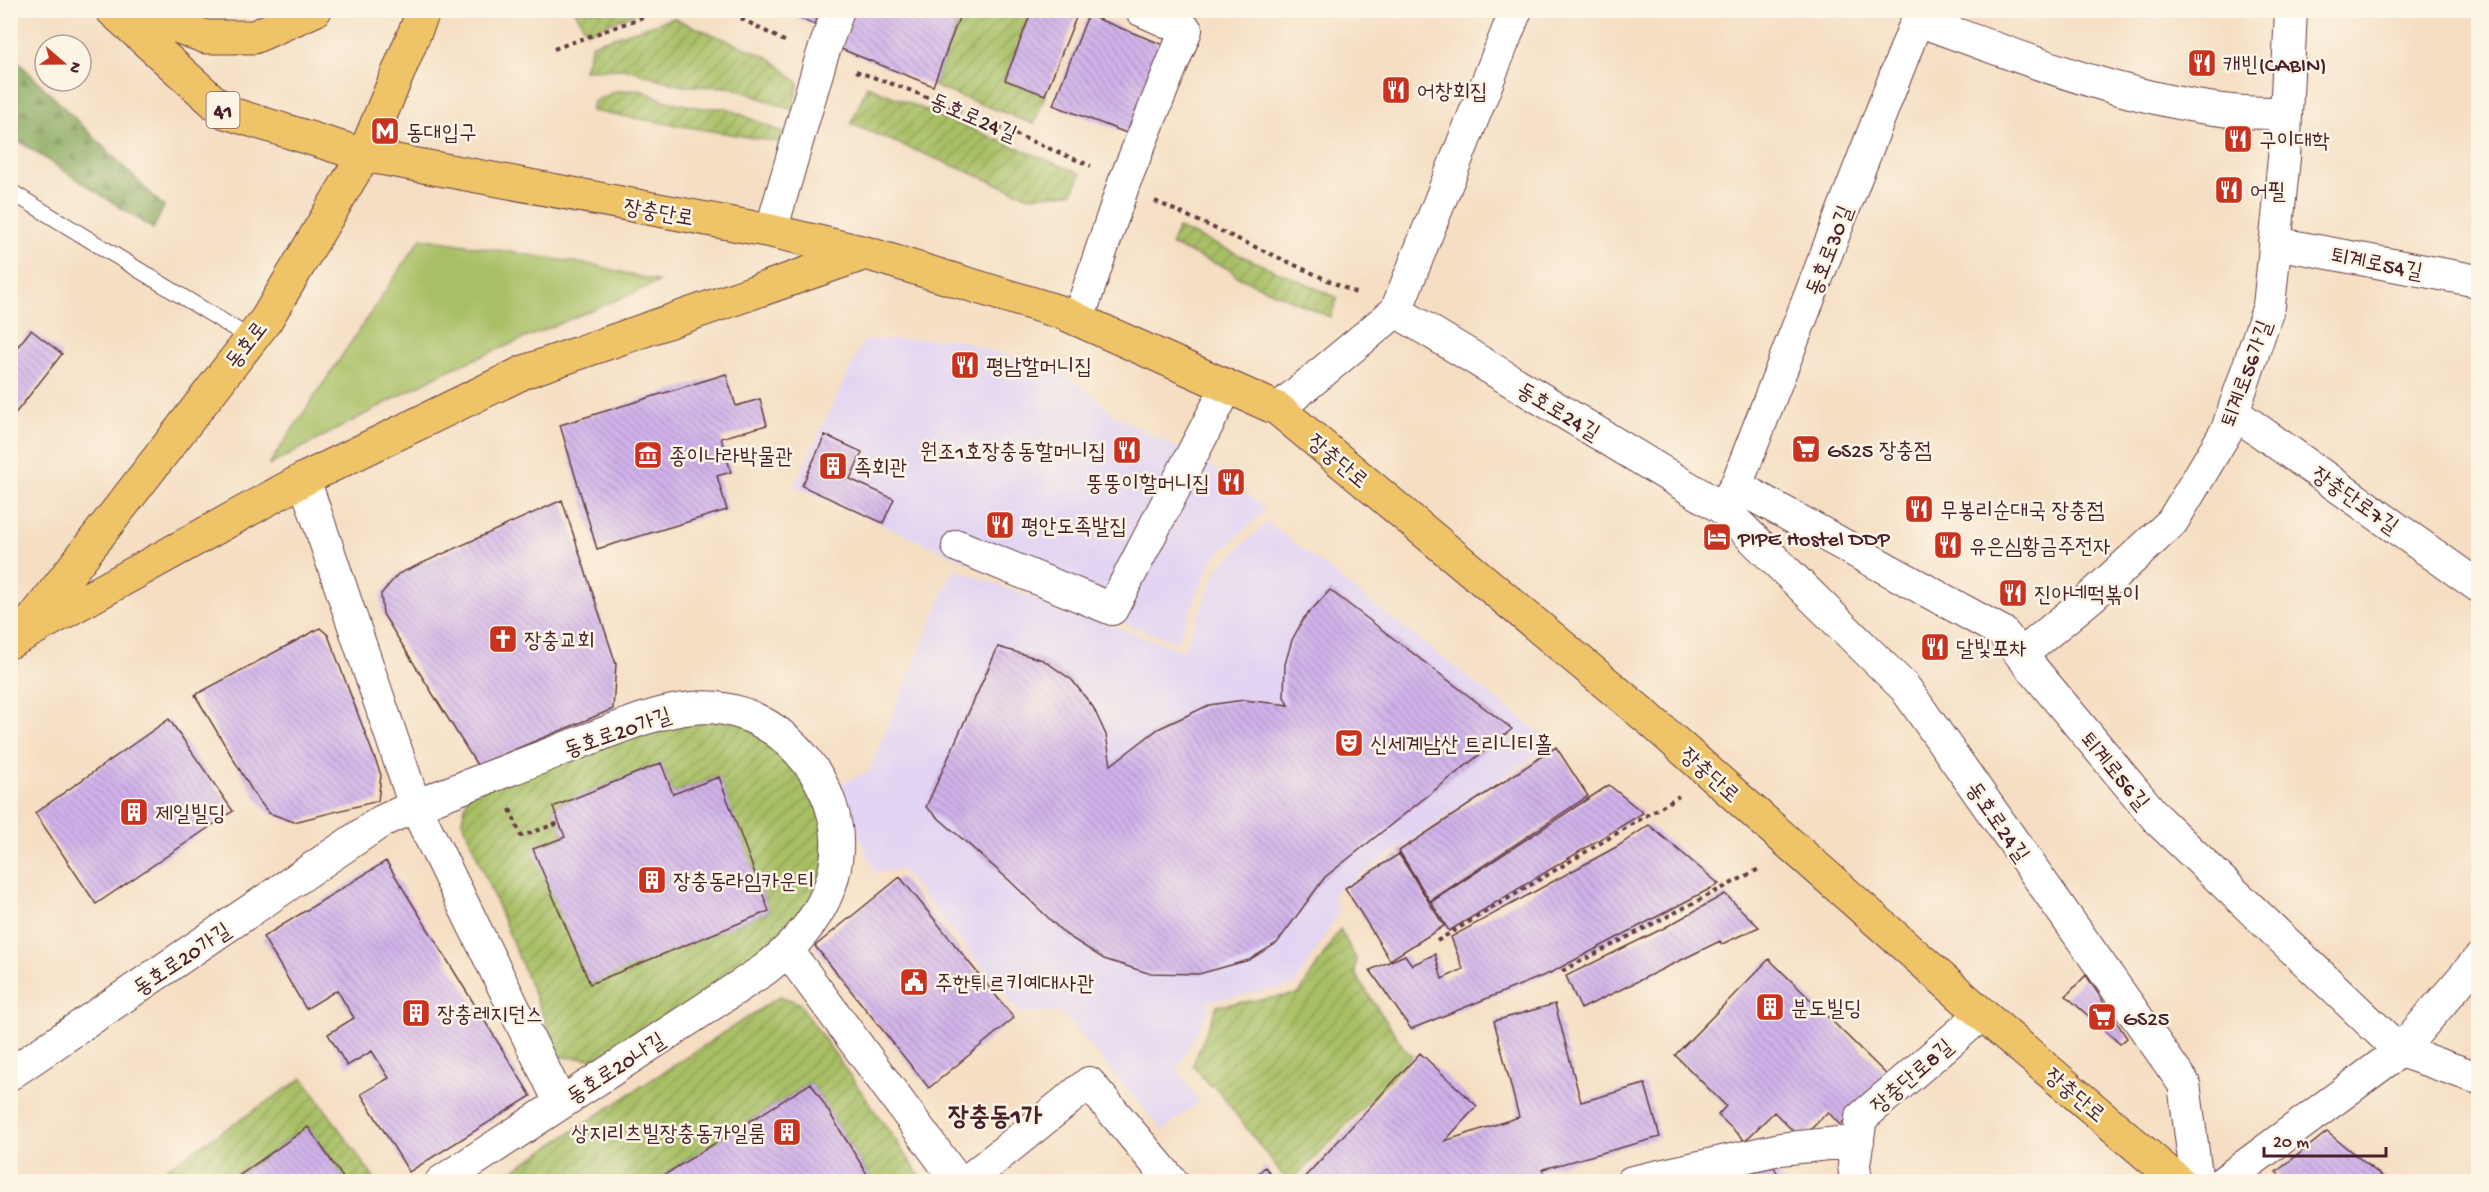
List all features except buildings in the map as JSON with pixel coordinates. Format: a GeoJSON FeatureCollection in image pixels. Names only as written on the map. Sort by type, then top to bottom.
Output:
{"type":"FeatureCollection","features":[{"type":"Feature","properties":{"kind":"main road","name":"장충단로"},"geometry":{"type":"LineString","coordinates":[[112,10],[225,112],[364,155],[771,231],[866,253],[1078,320],[1278,409],[1649,719],[1982,1014],[2179,1182]]}},
{"type":"Feature","properties":{"kind":"main road"},"geometry":{"type":"LineString","coordinates":[[133,10],[206,37],[255,37],[315,10]]}},
{"type":"Feature","properties":{"kind":"main road","name":"동호로"},"geometry":{"type":"LineString","coordinates":[[15,640],[249,338],[266,320],[364,155],[424,10]]}},
{"type":"Feature","properties":{"kind":"main road"},"geometry":{"type":"LineString","coordinates":[[15,640],[304,479],[524,372],[866,253]]}},
{"type":"Feature","properties":{"kind":"street"},"geometry":{"type":"LineString","coordinates":[[771,231],[821,59],[838,10]]}},
{"type":"Feature","properties":{"kind":"street"},"geometry":{"type":"LineString","coordinates":[[1078,320],[1124,183],[1186,30],[1141,10]]}},
{"type":"Feature","properties":{"kind":"street"},"geometry":{"type":"LineString","coordinates":[[1278,409],[1396,311],[1516,10]]}},
{"type":"Feature","properties":{"kind":"street","name":"퇴계로56가길"},"geometry":{"type":"LineString","coordinates":[[2020,655],[2090,598],[2172,522],[2227,430],[2270,306],[2286,113],[2291,10]]}},
{"type":"Feature","properties":{"kind":"street","name":"동호로30길"},"geometry":{"type":"LineString","coordinates":[[1729,497],[1919,12],[1934,26],[1983,44],[2070,74],[2145,95],[2231,111],[2286,113]]}},
{"type":"Feature","properties":{"kind":"street","name":"퇴계로54길"},"geometry":{"type":"LineString","coordinates":[[2275,243],[2478,280]]}},
{"type":"Feature","properties":{"kind":"street","name":"동호로24길"},"geometry":{"type":"LineString","coordinates":[[1396,311],[1729,497],[1905,688],[2184,1084],[2197,1182]]}},
{"type":"Feature","properties":{"kind":"street"},"geometry":{"type":"LineString","coordinates":[[958,546],[1112,609],[1227,387]]}},
{"type":"Feature","properties":{"kind":"street","name":"장충단로7길"},"geometry":{"type":"LineString","coordinates":[[2233,412],[2478,586]]}},
{"type":"Feature","properties":{"kind":"street"},"geometry":{"type":"LineString","coordinates":[[304,479],[415,806],[560,1102]]}},
{"type":"Feature","properties":{"kind":"street","name":"퇴계로56길"},"geometry":{"type":"LineString","coordinates":[[1729,497],[2002,632],[2159,821],[2400,1051],[2478,1078]]}},
{"type":"Feature","properties":{"kind":"street","name":"동호로20가길"},"geometry":{"type":"LineString","coordinates":[[10,1074],[382,821],[415,806],[649,716],[694,707],[735,712],[772,728],[804,755],[825,790],[836,828],[835,868]]}},
{"type":"Feature","properties":{"kind":"street","name":"동호로20나길"},"geometry":{"type":"LineString","coordinates":[[441,1182],[560,1102],[728,995],[788,951],[817,916],[835,868]]}},
{"type":"Feature","properties":{"kind":"street"},"geometry":{"type":"LineString","coordinates":[[788,951],[958,1182]]}},
{"type":"Feature","properties":{"kind":"street"},"geometry":{"type":"LineString","coordinates":[[2223,1182],[2400,1051],[2478,960]]}},
{"type":"Feature","properties":{"kind":"street","name":"장충단로8길"},"geometry":{"type":"LineString","coordinates":[[1856,1182],[1854,1165],[1862,1118],[1982,1014]]}},
{"type":"Feature","properties":{"kind":"street"},"geometry":{"type":"LineString","coordinates":[[966,1182],[1089,1083],[1172,1182]]}},
{"type":"Feature","properties":{"kind":"street"},"geometry":{"type":"LineString","coordinates":[[1632,1182],[1780,1149],[1858,1140]]}},
{"type":"Feature","properties":{"kind":"lane"},"geometry":{"type":"LineString","coordinates":[[10,191],[249,338]]}},
{"type":"Feature","properties":{"kind":"path"},"geometry":{"type":"LineString","coordinates":[[554,49],[663,10]]}},
{"type":"Feature","properties":{"kind":"path","name":"동호로24길"},"geometry":{"type":"LineString","coordinates":[[725,10],[821,59],[912,91],[1096,168],[1161,204],[1396,311]]}},
{"type":"Feature","properties":{"kind":"path"},"geometry":{"type":"LineString","coordinates":[[497,774],[521,836],[559,823]]}},
{"type":"Feature","properties":{"kind":"path"},"geometry":{"type":"LineString","coordinates":[[1437,941],[1713,776]]}},
{"type":"Feature","properties":{"kind":"path"},"geometry":{"type":"LineString","coordinates":[[1562,971],[1797,850]]}},
{"type":"Feature","properties":{"kind":"shaded area"},"geometry":{"type":"Polygon","coordinates":[[[956,339],[987,350],[1049,364],[1096,397],[1111,414],[1212,466],[1266,510],[1212,560],[1177,642],[1039,593],[794,486],[864,340],[956,339]]]}},
{"type":"Feature","properties":{"kind":"shaded area"},"geometry":{"type":"Polygon","coordinates":[[[1267,522],[1553,743],[1332,894],[1339,912],[1294,986],[1206,1001],[1210,1008],[1177,1069],[1199,1101],[1163,1131],[1060,1011],[1021,1014],[901,869],[875,873],[838,786],[869,771],[954,569],[1183,651],[1218,569],[1267,522]]]}},
{"type":"Feature","properties":{"kind":"green space"},"geometry":{"type":"Polygon","coordinates":[[[575,11],[641,11],[587,32],[575,11]]]}},
{"type":"Feature","properties":{"kind":"green space"},"geometry":{"type":"Polygon","coordinates":[[[962,11],[1032,11],[1005,79],[1045,95],[1034,124],[933,86],[962,11]]]}},
{"type":"Feature","properties":{"kind":"green space"},"geometry":{"type":"Polygon","coordinates":[[[673,18],[770,58],[799,83],[792,110],[731,87],[682,86],[627,69],[584,70],[592,44],[673,18]]]}},
{"type":"Feature","properties":{"kind":"green space"},"geometry":{"type":"Polygon","coordinates":[[[10,54],[33,77],[33,93],[49,93],[164,207],[153,229],[11,136],[10,54]]]}},
{"type":"Feature","properties":{"kind":"green space"},"geometry":{"type":"Polygon","coordinates":[[[867,86],[1081,174],[1072,193],[1027,196],[851,124],[867,86]]]}},
{"type":"Feature","properties":{"kind":"green space"},"geometry":{"type":"Polygon","coordinates":[[[640,90],[666,101],[702,108],[726,108],[786,134],[781,142],[772,141],[591,111],[593,102],[616,91],[640,90]]]}},
{"type":"Feature","properties":{"kind":"green space"},"geometry":{"type":"Polygon","coordinates":[[[1178,228],[1338,298],[1330,317],[1238,277],[1229,269],[1171,245],[1178,228]]]}},
{"type":"Feature","properties":{"kind":"green space"},"geometry":{"type":"Polygon","coordinates":[[[421,238],[598,266],[659,282],[444,372],[268,466],[421,238]]]}},
{"type":"Feature","properties":{"kind":"green space"},"geometry":{"type":"Polygon","coordinates":[[[735,712],[825,790],[828,892],[728,995],[598,1059],[560,1057],[462,820],[470,785],[649,716],[735,712]],[[661,763],[553,807],[565,837],[590,983],[769,911],[718,777],[673,794],[661,763]]]}},
{"type":"Feature","properties":{"kind":"green space"},"geometry":{"type":"Polygon","coordinates":[[[1340,929],[1356,959],[1355,974],[1404,1048],[1412,1056],[1292,1181],[1287,1181],[1216,1088],[1208,1084],[1193,1065],[1217,1006],[1299,994],[1340,929]]]}},
{"type":"Feature","properties":{"kind":"green space"},"geometry":{"type":"Polygon","coordinates":[[[780,996],[799,1003],[924,1181],[872,1181],[811,1083],[653,1181],[495,1182],[780,996]]]}},
{"type":"Feature","properties":{"kind":"green space"},"geometry":{"type":"Polygon","coordinates":[[[303,1078],[376,1181],[346,1181],[308,1127],[230,1181],[146,1182],[303,1078]]]}},
{"type":"Feature","properties":{"kind":"place","name":"캐빈(CABIN)"},"geometry":{"type":"Point","coordinates":[2202,63]}},
{"type":"Feature","properties":{"kind":"place","name":"어창회집"},"geometry":{"type":"Point","coordinates":[1396,90]}},
{"type":"Feature","properties":{"kind":"place","name":"동대입구"},"geometry":{"type":"Point","coordinates":[385,131]}},
{"type":"Feature","properties":{"kind":"place","name":"구이대학"},"geometry":{"type":"Point","coordinates":[2238,139]}},
{"type":"Feature","properties":{"kind":"place","name":"어필"},"geometry":{"type":"Point","coordinates":[2229,190]}},
{"type":"Feature","properties":{"kind":"place","name":"평남할머니집"},"geometry":{"type":"Point","coordinates":[965,365]}},
{"type":"Feature","properties":{"kind":"place","name":"GS25 장충점"},"geometry":{"type":"Point","coordinates":[1806,449]}},
{"type":"Feature","properties":{"kind":"place","name":"원조1호장충동할머니집"},"geometry":{"type":"Point","coordinates":[1127,450]}},
{"type":"Feature","properties":{"kind":"place","name":"종이나라박물관"},"geometry":{"type":"Point","coordinates":[648,455]}},
{"type":"Feature","properties":{"kind":"place","name":"족회관"},"geometry":{"type":"Point","coordinates":[833,466]}},
{"type":"Feature","properties":{"kind":"place","name":"뚱뚱이할머니집"},"geometry":{"type":"Point","coordinates":[1231,482]}},
{"type":"Feature","properties":{"kind":"place","name":"무봉리순대국 장충점"},"geometry":{"type":"Point","coordinates":[1919,509]}},
{"type":"Feature","properties":{"kind":"place","name":"평안도족발집"},"geometry":{"type":"Point","coordinates":[1000,525]}},
{"type":"Feature","properties":{"kind":"place","name":"PIPE Hostel DDP"},"geometry":{"type":"Point","coordinates":[1717,537]}},
{"type":"Feature","properties":{"kind":"place","name":"유은심황금주전자"},"geometry":{"type":"Point","coordinates":[1948,545]}},
{"type":"Feature","properties":{"kind":"place","name":"진아네떡볶이"},"geometry":{"type":"Point","coordinates":[2013,593]}},
{"type":"Feature","properties":{"kind":"place","name":"장충교회"},"geometry":{"type":"Point","coordinates":[503,639]}},
{"type":"Feature","properties":{"kind":"place","name":"달빛포차"},"geometry":{"type":"Point","coordinates":[1935,647]}},
{"type":"Feature","properties":{"kind":"place","name":"신세계남산 트리니티홀"},"geometry":{"type":"Point","coordinates":[1349,743]}},
{"type":"Feature","properties":{"kind":"place","name":"제일빌딩"},"geometry":{"type":"Point","coordinates":[134,812]}},
{"type":"Feature","properties":{"kind":"place","name":"장충동라임카운티"},"geometry":{"type":"Point","coordinates":[652,880]}},
{"type":"Feature","properties":{"kind":"place","name":"주한튀르키예대사관"},"geometry":{"type":"Point","coordinates":[914,982]}},
{"type":"Feature","properties":{"kind":"place","name":"분도빌딩"},"geometry":{"type":"Point","coordinates":[1770,1007]}},
{"type":"Feature","properties":{"kind":"place","name":"장충레지던스"},"geometry":{"type":"Point","coordinates":[416,1013]}},
{"type":"Feature","properties":{"kind":"place","name":"GS25"},"geometry":{"type":"Point","coordinates":[2102,1017]}},
{"type":"Feature","properties":{"kind":"place","name":"상지리츠빌장충동카일룸"},"geometry":{"type":"Point","coordinates":[787,1132]}},
{"type":"Feature","properties":{"kind":"district","name":"장충동1가"},"geometry":{"type":"Point","coordinates":[995,1115]}}]}
